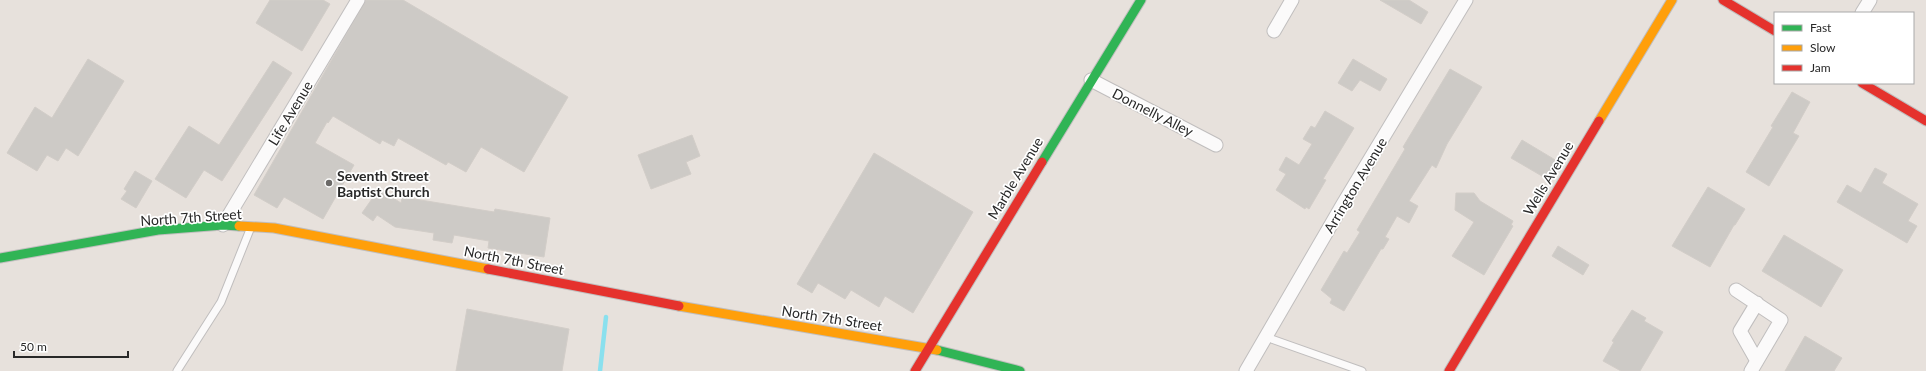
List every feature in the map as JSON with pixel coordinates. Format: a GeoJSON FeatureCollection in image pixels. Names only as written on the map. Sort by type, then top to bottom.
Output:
{"type":"FeatureCollection","features":[{"type":"Feature","properties":{"kind":"street","name":"Life Avenue"},"geometry":{"type":"LineString","coordinates":[[223,225],[358,0]]}},
{"type":"Feature","properties":{"kind":"street","name":"Marble Avenue"},"geometry":{"type":"LineString","coordinates":[[916,371],[928,348],[1141,0]]}},
{"type":"Feature","properties":{"kind":"street"},"geometry":{"type":"LineString","coordinates":[[1274,30],[1292,0]]}},
{"type":"Feature","properties":{"kind":"street","name":"Arrington Avenue"},"geometry":{"type":"LineString","coordinates":[[1246,371],[1343,204],[1466,0]]}},
{"type":"Feature","properties":{"kind":"street","name":"Wells Avenue"},"geometry":{"type":"LineString","coordinates":[[1449,371],[1672,0]]}},
{"type":"Feature","properties":{"kind":"street"},"geometry":{"type":"LineString","coordinates":[[1723,0],[1774,30]]}},
{"type":"Feature","properties":{"kind":"street"},"geometry":{"type":"LineString","coordinates":[[1863,12],[1870,0]]}},
{"type":"Feature","properties":{"kind":"street","name":"Donnelly Alley"},"geometry":{"type":"LineString","coordinates":[[1091,80],[1216,145]]}},
{"type":"Feature","properties":{"kind":"street"},"geometry":{"type":"LineString","coordinates":[[1864,84],[1926,121]]}},
{"type":"Feature","properties":{"kind":"street","name":"North 7th Street"},"geometry":{"type":"LineString","coordinates":[[0,258],[158,230],[223,225],[274,228],[749,318],[928,348],[1020,371]]}},
{"type":"Feature","properties":{"kind":"street"},"geometry":{"type":"LineString","coordinates":[[1736,290],[1781,320],[1754,366]]}},
{"type":"Feature","properties":{"kind":"street"},"geometry":{"type":"LineString","coordinates":[[1754,366],[1740,331],[1757,303]]}},
{"type":"Feature","properties":{"kind":"lane"},"geometry":{"type":"LineString","coordinates":[[177,371],[221,302],[251,227]]}},
{"type":"Feature","properties":{"kind":"lane"},"geometry":{"type":"LineString","coordinates":[[1266,337],[1362,371]]}},
{"type":"Feature","properties":{"kind":"building"},"geometry":{"type":"Polygon","coordinates":[[[270,0],[323,0],[330,4],[302,51],[256,23],[270,0]]]}},
{"type":"Feature","properties":{"kind":"building"},"geometry":{"type":"Polygon","coordinates":[[[366,0],[403,0],[568,97],[524,172],[481,147],[466,172],[448,162],[446,165],[398,138],[394,146],[382,140],[380,144],[333,116],[328,123],[327,122],[315,143],[354,165],[323,219],[284,197],[277,208],[254,195],[366,0]]]}},
{"type":"Feature","properties":{"kind":"building"},"geometry":{"type":"Polygon","coordinates":[[[1380,0],[1409,0],[1428,12],[1421,24],[1380,0]]]}},
{"type":"Feature","properties":{"kind":"building"},"geometry":{"type":"Polygon","coordinates":[[[88,59],[124,81],[78,156],[66,148],[58,161],[47,155],[37,171],[7,153],[35,107],[52,118],[88,59]]]}},
{"type":"Feature","properties":{"kind":"building"},"geometry":{"type":"Polygon","coordinates":[[[1353,59],[1387,79],[1380,91],[1360,80],[1352,91],[1338,83],[1353,59]]]}},
{"type":"Feature","properties":{"kind":"building"},"geometry":{"type":"Polygon","coordinates":[[[273,61],[292,73],[222,181],[204,170],[186,198],[155,179],[189,126],[219,145],[273,61]]]}},
{"type":"Feature","properties":{"kind":"building"},"geometry":{"type":"Polygon","coordinates":[[[1450,69],[1482,87],[1447,144],[1436,168],[1432,165],[1409,201],[1418,206],[1409,223],[1397,216],[1385,237],[1389,239],[1383,249],[1381,249],[1344,311],[1330,303],[1332,299],[1321,290],[1344,251],[1347,253],[1360,232],[1357,230],[1405,149],[1403,147],[1450,69]]]}},
{"type":"Feature","properties":{"kind":"building"},"geometry":{"type":"Polygon","coordinates":[[[1792,92],[1810,102],[1793,133],[1799,136],[1769,186],[1746,172],[1773,127],[1771,126],[1792,92]]]}},
{"type":"Feature","properties":{"kind":"building"},"geometry":{"type":"Polygon","coordinates":[[[1325,111],[1354,128],[1323,179],[1326,180],[1309,209],[1306,207],[1305,209],[1276,190],[1286,174],[1279,170],[1286,157],[1299,165],[1312,144],[1303,139],[1311,126],[1315,128],[1325,111]]]}},
{"type":"Feature","properties":{"kind":"building"},"geometry":{"type":"Polygon","coordinates":[[[692,135],[700,156],[686,162],[691,174],[651,189],[638,155],[692,135]]]}},
{"type":"Feature","properties":{"kind":"building"},"geometry":{"type":"Polygon","coordinates":[[[1522,140],[1557,161],[1547,179],[1511,158],[1522,140]]]}},
{"type":"Feature","properties":{"kind":"building"},"geometry":{"type":"Polygon","coordinates":[[[874,153],[973,212],[913,313],[885,296],[879,307],[851,290],[845,299],[818,283],[812,293],[797,284],[874,153]]]}},
{"type":"Feature","properties":{"kind":"building"},"geometry":{"type":"Polygon","coordinates":[[[1875,168],[1887,174],[1882,183],[1918,204],[1908,221],[1917,226],[1907,243],[1837,202],[1847,185],[1861,193],[1875,168]]]}},
{"type":"Feature","properties":{"kind":"building"},"geometry":{"type":"Polygon","coordinates":[[[135,171],[152,181],[136,208],[121,199],[127,191],[124,189],[135,171]]]}},
{"type":"Feature","properties":{"kind":"building"},"geometry":{"type":"Polygon","coordinates":[[[1708,187],[1745,209],[1710,267],[1672,246],[1708,187]]]}},
{"type":"Feature","properties":{"kind":"building"},"geometry":{"type":"Polygon","coordinates":[[[379,189],[401,203],[402,197],[494,212],[495,209],[550,218],[544,257],[488,248],[489,241],[454,235],[452,243],[433,240],[434,233],[395,227],[377,215],[373,221],[362,213],[379,189]]]}},
{"type":"Feature","properties":{"kind":"building"},"geometry":{"type":"Polygon","coordinates":[[[1456,193],[1474,193],[1480,201],[1513,221],[1511,225],[1513,226],[1484,275],[1452,256],[1474,222],[1455,210],[1456,193]]]}},
{"type":"Feature","properties":{"kind":"building"},"geometry":{"type":"Polygon","coordinates":[[[1784,235],[1843,270],[1821,307],[1762,271],[1784,235]]]}},
{"type":"Feature","properties":{"kind":"building"},"geometry":{"type":"Polygon","coordinates":[[[1558,246],[1589,265],[1583,275],[1552,256],[1558,246]]]}},
{"type":"Feature","properties":{"kind":"building"},"geometry":{"type":"Polygon","coordinates":[[[467,309],[569,329],[562,371],[456,371],[467,309]]]}},
{"type":"Feature","properties":{"kind":"building"},"geometry":{"type":"Polygon","coordinates":[[[1632,310],[1646,318],[1644,321],[1663,332],[1640,371],[1621,371],[1603,361],[1614,342],[1612,341],[1632,310]]]}},
{"type":"Feature","properties":{"kind":"building"},"geometry":{"type":"Polygon","coordinates":[[[1805,336],[1842,358],[1834,371],[1785,371],[1805,336]]]}},
{"type":"Feature","properties":{"kind":"waterway"},"geometry":{"type":"LineString","coordinates":[[600,371],[606,317]]}},
{"type":"Feature","properties":{"kind":"traffic: fast"},"geometry":{"type":"LineString","coordinates":[[1042,162],[1141,0]]}},
{"type":"Feature","properties":{"kind":"traffic: fast"},"geometry":{"type":"LineString","coordinates":[[0,258],[158,230],[223,225],[239,226]]}},
{"type":"Feature","properties":{"kind":"traffic: fast"},"geometry":{"type":"LineString","coordinates":[[937,350],[1020,371]]}},
{"type":"Feature","properties":{"kind":"traffic: slow"},"geometry":{"type":"LineString","coordinates":[[1599,121],[1672,0]]}},
{"type":"Feature","properties":{"kind":"traffic: slow"},"geometry":{"type":"LineString","coordinates":[[239,226],[274,228],[488,269]]}},
{"type":"Feature","properties":{"kind":"traffic: slow"},"geometry":{"type":"LineString","coordinates":[[679,306],[937,350]]}},
{"type":"Feature","properties":{"kind":"traffic: jam"},"geometry":{"type":"LineString","coordinates":[[1723,0],[1774,30]]}},
{"type":"Feature","properties":{"kind":"traffic: jam"},"geometry":{"type":"LineString","coordinates":[[1864,84],[1926,121]]}},
{"type":"Feature","properties":{"kind":"traffic: jam"},"geometry":{"type":"LineString","coordinates":[[1449,371],[1599,121]]}},
{"type":"Feature","properties":{"kind":"traffic: jam"},"geometry":{"type":"LineString","coordinates":[[915,371],[1042,162]]}},
{"type":"Feature","properties":{"kind":"traffic: jam"},"geometry":{"type":"LineString","coordinates":[[488,269],[679,306]]}},
{"type":"Feature","properties":{"kind":"place","name":"Seventh Street Baptist Church"},"geometry":{"type":"Point","coordinates":[329,183]}}]}
